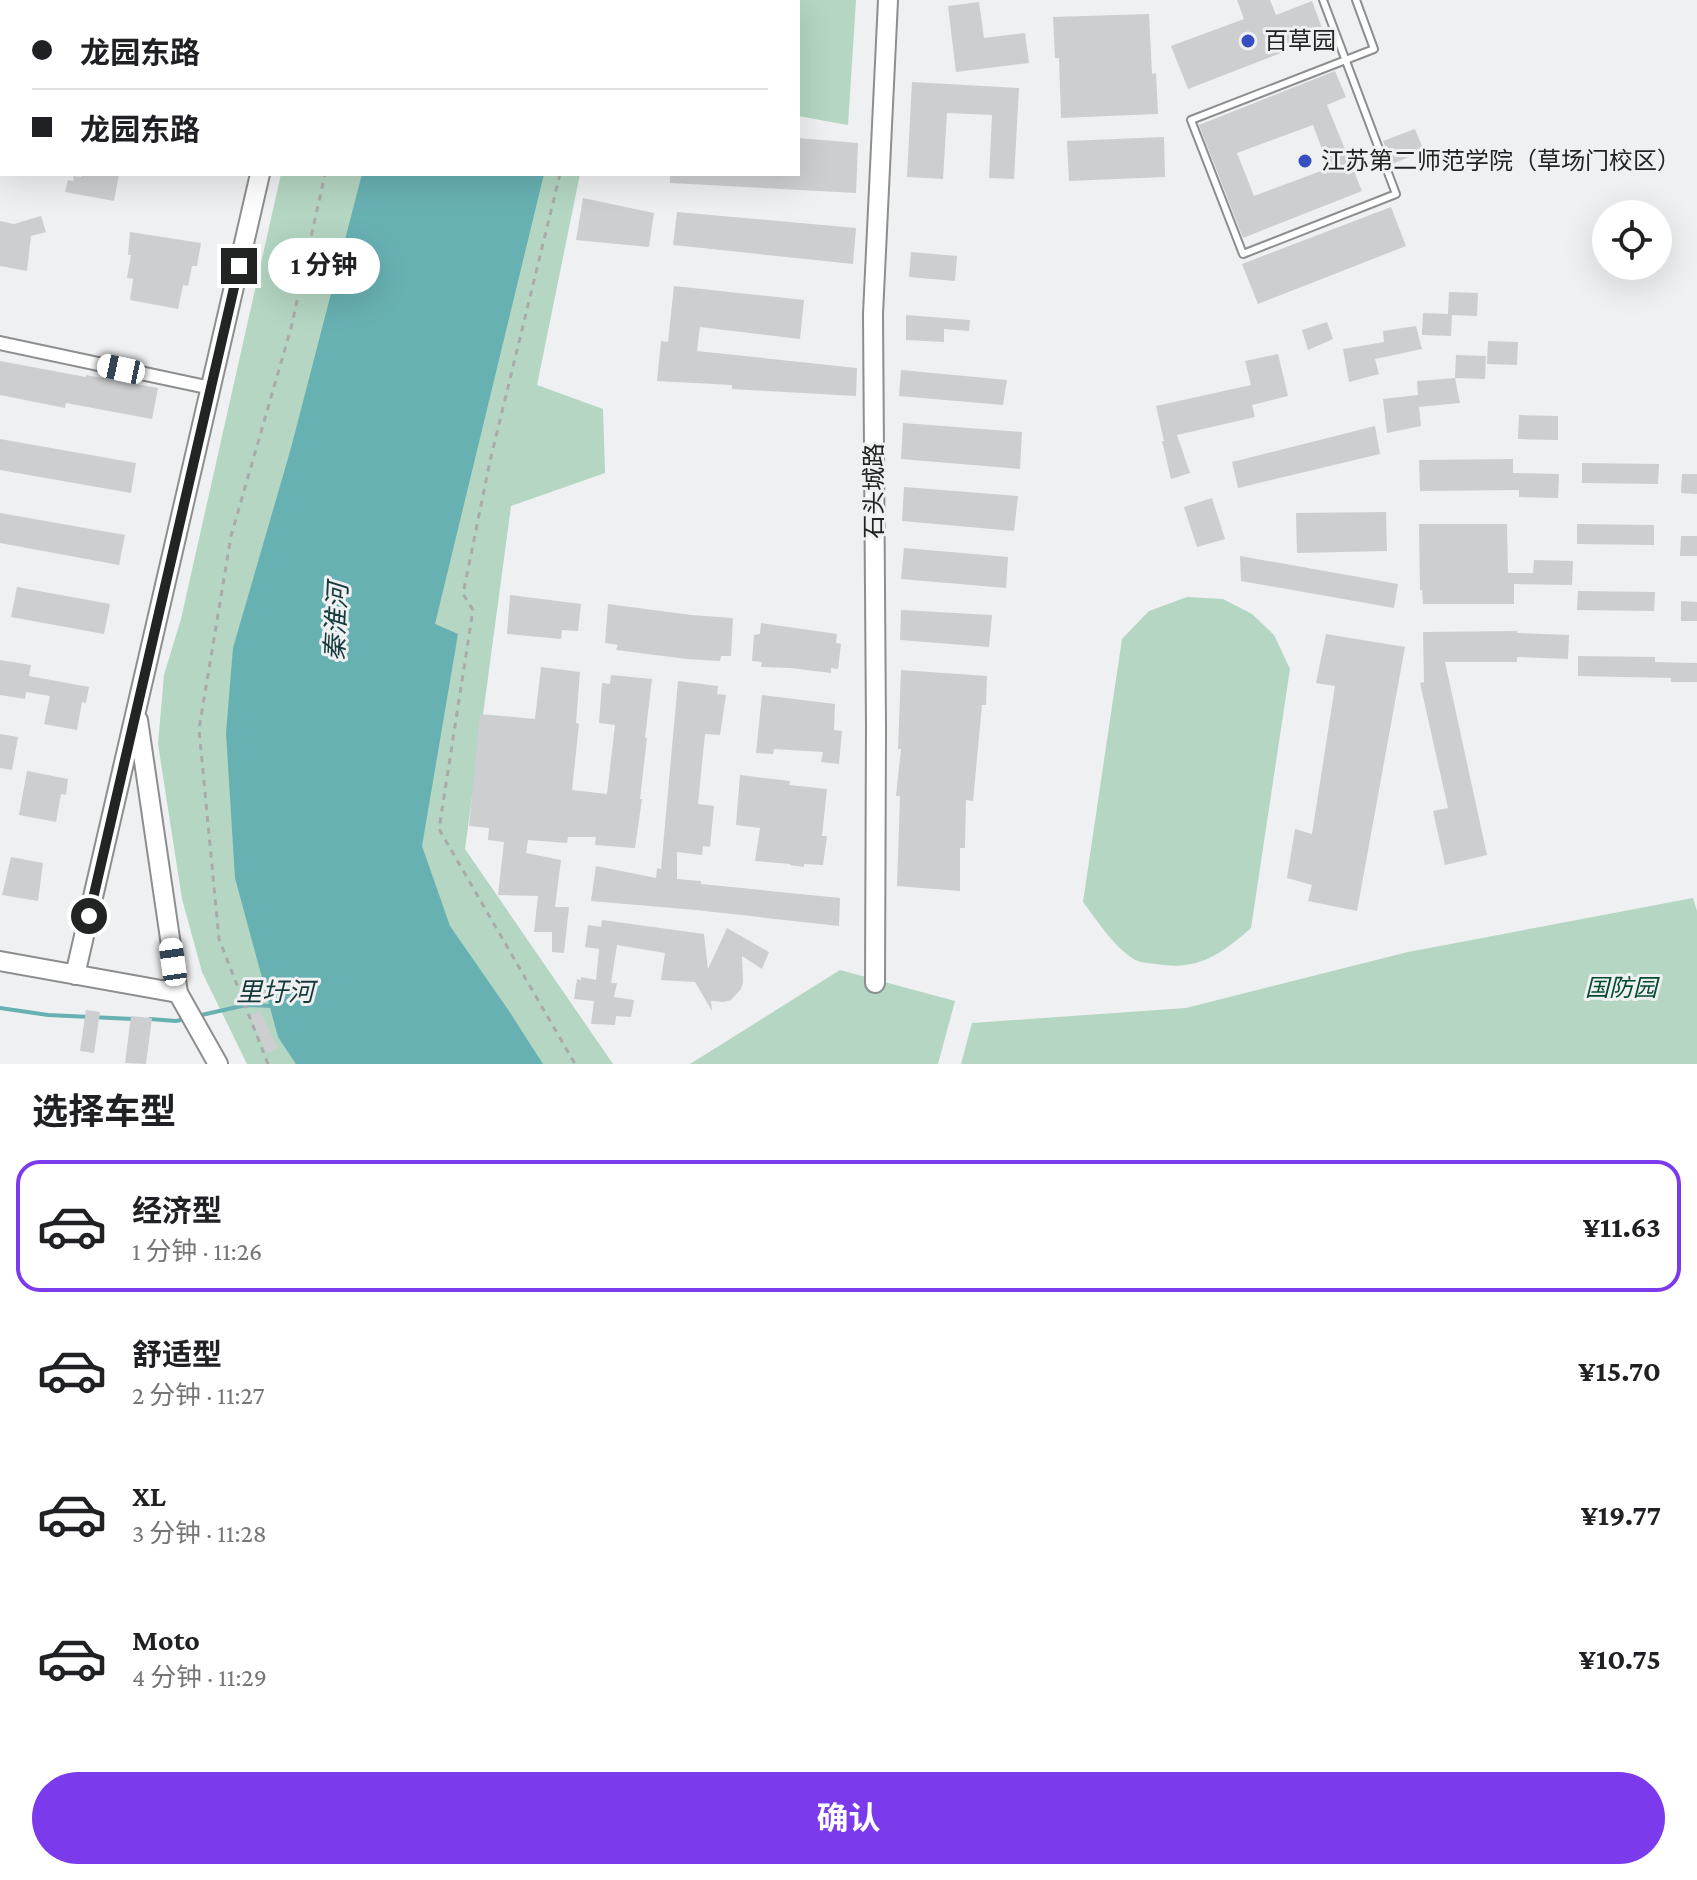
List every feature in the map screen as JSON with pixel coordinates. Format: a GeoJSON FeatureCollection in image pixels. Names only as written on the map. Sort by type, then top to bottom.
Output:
{"type":"FeatureCollection","features":[{"type":"Feature","properties":{"kind":"street","name":"石头城路"},"geometry":{"type":"LineString","coordinates":[[875,983],[873,314],[888,0]]}},
{"type":"Feature","properties":{"kind":"street"},"geometry":{"type":"LineString","coordinates":[[75,975],[260,176]]}},
{"type":"Feature","properties":{"kind":"street"},"geometry":{"type":"LineString","coordinates":[[0,343],[211,388]]}},
{"type":"Feature","properties":{"kind":"street"},"geometry":{"type":"LineString","coordinates":[[137,709],[178,993],[218,1064]]}},
{"type":"Feature","properties":{"kind":"street"},"geometry":{"type":"LineString","coordinates":[[0,961],[178,993]]}},
{"type":"Feature","properties":{"kind":"lane"},"geometry":{"type":"LineString","coordinates":[[1323,0],[1346,60],[1396,194],[1243,254],[1191,120],[1346,60],[1374,49],[1356,0]]}},
{"type":"Feature","properties":{"kind":"path"},"geometry":{"type":"LineString","coordinates":[[268,1064],[219,939],[199,729],[231,536],[291,328],[325,176]]}},
{"type":"Feature","properties":{"kind":"path"},"geometry":{"type":"LineString","coordinates":[[560,176],[490,461],[463,594],[473,610],[439,829],[575,1064]]}},
{"type":"Feature","properties":{"kind":"green space"},"geometry":{"type":"Polygon","coordinates":[[[800,0],[856,0],[848,125],[800,116],[800,0]]]}},
{"type":"Feature","properties":{"kind":"green space"},"geometry":{"type":"Polygon","coordinates":[[[281,176],[580,176],[537,385],[603,409],[605,473],[511,506],[465,849],[613,1064],[247,1064],[202,972],[182,899],[158,744],[164,675],[181,619],[281,176]]]}},
{"type":"Feature","properties":{"kind":"green space"},"geometry":{"type":"Polygon","coordinates":[[[1187,597],[1223,599],[1252,614],[1274,635],[1290,669],[1251,928],[1208,959],[1171,966],[1130,957],[1108,935],[1083,902],[1122,639],[1149,611],[1187,597]]]}},
{"type":"Feature","properties":{"kind":"green space","name":"国防园"},"geometry":{"type":"Polygon","coordinates":[[[1693,898],[1697,911],[1697,1064],[961,1064],[972,1023],[1186,1008],[1408,952],[1693,898]]]}},
{"type":"Feature","properties":{"kind":"green space"},"geometry":{"type":"Polygon","coordinates":[[[840,970],[955,1001],[938,1064],[690,1064],[840,970]]]}},
{"type":"Feature","properties":{"kind":"water","name":"秦淮河"},"geometry":{"type":"Polygon","coordinates":[[[361,176],[544,176],[435,624],[458,634],[422,846],[450,926],[543,1064],[296,1064],[278,1037],[235,878],[226,733],[233,648],[291,448],[361,176]]]}},
{"type":"Feature","properties":{"kind":"building","name":"百草园"},"geometry":{"type":"Polygon","coordinates":[[[1237,0],[1270,0],[1276,15],[1312,1],[1325,36],[1188,89],[1171,46],[1244,19],[1237,0]]]}},
{"type":"Feature","properties":{"kind":"building"},"geometry":{"type":"Polygon","coordinates":[[[979,2],[984,38],[1025,33],[1029,63],[956,72],[948,6],[979,2]]]}},
{"type":"Feature","properties":{"kind":"building"},"geometry":{"type":"Polygon","coordinates":[[[1149,14],[1158,114],[1061,118],[1059,58],[1055,58],[1053,17],[1149,14]]]}},
{"type":"Feature","properties":{"kind":"building"},"geometry":{"type":"Polygon","coordinates":[[[1335,71],[1346,97],[1327,105],[1362,191],[1243,238],[1199,125],[1335,71]],[[1313,125],[1237,153],[1254,196],[1329,168],[1313,125]]]}},
{"type":"Feature","properties":{"kind":"building"},"geometry":{"type":"Polygon","coordinates":[[[912,82],[1019,88],[1014,179],[989,178],[992,115],[947,113],[943,179],[907,177],[912,82]]]}},
{"type":"Feature","properties":{"kind":"building"},"geometry":{"type":"Polygon","coordinates":[[[1415,129],[1424,151],[1392,164],[1383,141],[1415,129]]]}},
{"type":"Feature","properties":{"kind":"building"},"geometry":{"type":"Polygon","coordinates":[[[1164,137],[1165,177],[1069,181],[1067,141],[1164,137]]]}},
{"type":"Feature","properties":{"kind":"building"},"geometry":{"type":"Polygon","coordinates":[[[800,138],[858,143],[856,193],[670,183],[670,176],[800,176],[800,138]]]}},
{"type":"Feature","properties":{"kind":"building"},"geometry":{"type":"Polygon","coordinates":[[[73,176],[119,176],[114,201],[65,192],[68,180],[74,181],[73,176]]]}},
{"type":"Feature","properties":{"kind":"building"},"geometry":{"type":"Polygon","coordinates":[[[583,198],[654,213],[649,247],[576,240],[583,198]]]}},
{"type":"Feature","properties":{"kind":"building"},"geometry":{"type":"Polygon","coordinates":[[[1391,207],[1406,246],[1258,304],[1242,264],[1391,207]]]}},
{"type":"Feature","properties":{"kind":"building"},"geometry":{"type":"Polygon","coordinates":[[[677,212],[856,228],[853,264],[673,245],[677,212]]]}},
{"type":"Feature","properties":{"kind":"building"},"geometry":{"type":"Polygon","coordinates":[[[41,216],[46,232],[31,236],[27,271],[0,266],[0,221],[14,224],[41,216]]]}},
{"type":"Feature","properties":{"kind":"building"},"geometry":{"type":"Polygon","coordinates":[[[130,232],[201,243],[197,266],[192,266],[188,286],[183,285],[178,309],[130,300],[133,279],[127,278],[131,255],[128,255],[130,232]]]}},
{"type":"Feature","properties":{"kind":"building"},"geometry":{"type":"Polygon","coordinates":[[[911,252],[957,256],[955,281],[909,277],[911,252]]]}},
{"type":"Feature","properties":{"kind":"building"},"geometry":{"type":"Polygon","coordinates":[[[674,286],[804,300],[800,339],[700,327],[697,351],[857,368],[856,396],[657,381],[661,341],[668,342],[674,286]]]}},
{"type":"Feature","properties":{"kind":"building"},"geometry":{"type":"Polygon","coordinates":[[[1449,292],[1478,293],[1477,316],[1452,315],[1451,336],[1422,335],[1423,313],[1448,314],[1449,292]]]}},
{"type":"Feature","properties":{"kind":"building"},"geometry":{"type":"Polygon","coordinates":[[[906,315],[970,320],[969,331],[944,329],[944,342],[906,340],[906,315]]]}},
{"type":"Feature","properties":{"kind":"building"},"geometry":{"type":"Polygon","coordinates":[[[1327,322],[1333,339],[1308,350],[1302,330],[1327,322]]]}},
{"type":"Feature","properties":{"kind":"building"},"geometry":{"type":"Polygon","coordinates":[[[1416,326],[1422,349],[1375,359],[1379,374],[1349,382],[1343,349],[1384,342],[1383,331],[1416,326]]]}},
{"type":"Feature","properties":{"kind":"building"},"geometry":{"type":"Polygon","coordinates":[[[1488,341],[1518,342],[1517,365],[1487,364],[1488,341]]]}},
{"type":"Feature","properties":{"kind":"building"},"geometry":{"type":"Polygon","coordinates":[[[1278,354],[1288,396],[1252,405],[1255,417],[1177,435],[1190,473],[1171,479],[1156,406],[1251,385],[1245,361],[1278,354]]]}},
{"type":"Feature","properties":{"kind":"building"},"geometry":{"type":"Polygon","coordinates":[[[1456,355],[1486,356],[1485,379],[1455,378],[1456,355]]]}},
{"type":"Feature","properties":{"kind":"building"},"geometry":{"type":"Polygon","coordinates":[[[0,361],[158,388],[152,419],[66,403],[65,408],[0,395],[0,361]]]}},
{"type":"Feature","properties":{"kind":"building"},"geometry":{"type":"Polygon","coordinates":[[[901,370],[1007,380],[1003,405],[899,396],[901,370]]]}},
{"type":"Feature","properties":{"kind":"building"},"geometry":{"type":"Polygon","coordinates":[[[1455,378],[1460,403],[1419,407],[1421,426],[1387,433],[1383,399],[1418,395],[1417,381],[1455,378]]]}},
{"type":"Feature","properties":{"kind":"building"},"geometry":{"type":"Polygon","coordinates":[[[1519,415],[1558,416],[1558,440],[1518,439],[1519,415]]]}},
{"type":"Feature","properties":{"kind":"building"},"geometry":{"type":"Polygon","coordinates":[[[903,423],[1022,432],[1020,469],[901,459],[903,423]]]}},
{"type":"Feature","properties":{"kind":"building"},"geometry":{"type":"Polygon","coordinates":[[[1375,426],[1380,454],[1238,488],[1232,462],[1375,426]]]}},
{"type":"Feature","properties":{"kind":"building"},"geometry":{"type":"Polygon","coordinates":[[[0,439],[136,463],[131,493],[0,470],[0,439]]]}},
{"type":"Feature","properties":{"kind":"building"},"geometry":{"type":"Polygon","coordinates":[[[1513,459],[1513,473],[1559,474],[1558,498],[1519,497],[1519,490],[1420,491],[1419,460],[1513,459]]]}},
{"type":"Feature","properties":{"kind":"building"},"geometry":{"type":"Polygon","coordinates":[[[1582,463],[1659,464],[1658,484],[1582,483],[1582,463]]]}},
{"type":"Feature","properties":{"kind":"building"},"geometry":{"type":"Polygon","coordinates":[[[1682,474],[1697,474],[1697,494],[1681,493],[1682,474]]]}},
{"type":"Feature","properties":{"kind":"building"},"geometry":{"type":"Polygon","coordinates":[[[904,487],[1018,496],[1014,531],[902,521],[904,487]]]}},
{"type":"Feature","properties":{"kind":"building"},"geometry":{"type":"Polygon","coordinates":[[[1212,498],[1225,539],[1197,547],[1184,507],[1212,498]]]}},
{"type":"Feature","properties":{"kind":"building"},"geometry":{"type":"Polygon","coordinates":[[[1386,512],[1387,551],[1297,553],[1296,513],[1386,512]]]}},
{"type":"Feature","properties":{"kind":"building"},"geometry":{"type":"Polygon","coordinates":[[[0,513],[125,535],[119,565],[0,543],[0,513]]]}},
{"type":"Feature","properties":{"kind":"building"},"geometry":{"type":"Polygon","coordinates":[[[1419,524],[1507,524],[1508,573],[1533,573],[1534,560],[1573,561],[1572,585],[1514,584],[1514,604],[1423,604],[1419,524]]]}},
{"type":"Feature","properties":{"kind":"building"},"geometry":{"type":"Polygon","coordinates":[[[1577,524],[1654,525],[1654,545],[1577,544],[1577,524]]]}},
{"type":"Feature","properties":{"kind":"building"},"geometry":{"type":"Polygon","coordinates":[[[1681,536],[1697,536],[1697,556],[1680,556],[1681,536]]]}},
{"type":"Feature","properties":{"kind":"building"},"geometry":{"type":"Polygon","coordinates":[[[904,548],[1008,557],[1006,588],[901,579],[904,548]]]}},
{"type":"Feature","properties":{"kind":"building"},"geometry":{"type":"Polygon","coordinates":[[[1240,556],[1398,584],[1394,608],[1241,581],[1240,556]]]}},
{"type":"Feature","properties":{"kind":"building"},"geometry":{"type":"Polygon","coordinates":[[[17,587],[110,604],[104,634],[11,617],[17,587]]]}},
{"type":"Feature","properties":{"kind":"building"},"geometry":{"type":"Polygon","coordinates":[[[1578,591],[1655,592],[1654,611],[1577,610],[1578,591]]]}},
{"type":"Feature","properties":{"kind":"building"},"geometry":{"type":"Polygon","coordinates":[[[510,595],[581,604],[578,631],[562,630],[561,639],[507,634],[510,595]]]}},
{"type":"Feature","properties":{"kind":"building"},"geometry":{"type":"Polygon","coordinates":[[[1681,601],[1697,602],[1697,621],[1681,621],[1681,601]]]}},
{"type":"Feature","properties":{"kind":"building"},"geometry":{"type":"Polygon","coordinates":[[[608,604],[733,618],[731,656],[721,656],[720,661],[616,650],[618,645],[605,643],[608,604]]]}},
{"type":"Feature","properties":{"kind":"building"},"geometry":{"type":"Polygon","coordinates":[[[901,610],[992,615],[989,647],[900,640],[901,610]]]}},
{"type":"Feature","properties":{"kind":"building"},"geometry":{"type":"Polygon","coordinates":[[[761,623],[837,634],[836,643],[841,644],[838,669],[831,668],[831,673],[761,667],[762,662],[752,661],[754,635],[760,634],[761,623]]]}},
{"type":"Feature","properties":{"kind":"building"},"geometry":{"type":"Polygon","coordinates":[[[1517,631],[1569,635],[1568,659],[1517,657],[1517,662],[1445,662],[1487,855],[1445,865],[1433,811],[1448,808],[1420,683],[1424,682],[1423,632],[1517,631]]]}},
{"type":"Feature","properties":{"kind":"building"},"geometry":{"type":"Polygon","coordinates":[[[1326,634],[1405,647],[1357,911],[1308,901],[1312,885],[1287,878],[1295,829],[1312,834],[1335,686],[1316,683],[1326,634]]]}},
{"type":"Feature","properties":{"kind":"building"},"geometry":{"type":"Polygon","coordinates":[[[1578,656],[1655,657],[1655,662],[1697,663],[1697,682],[1671,682],[1671,678],[1578,676],[1578,656]]]}},
{"type":"Feature","properties":{"kind":"building"},"geometry":{"type":"Polygon","coordinates":[[[0,660],[31,665],[29,676],[89,687],[86,703],[82,702],[77,730],[44,724],[50,696],[26,692],[25,699],[0,695],[0,660]]]}},
{"type":"Feature","properties":{"kind":"building"},"geometry":{"type":"Polygon","coordinates":[[[541,667],[580,672],[576,723],[579,724],[572,790],[607,794],[615,725],[599,723],[602,683],[610,684],[611,675],[652,679],[635,848],[595,845],[596,837],[568,837],[567,843],[528,840],[526,853],[561,860],[555,907],[569,907],[564,953],[552,952],[552,932],[534,932],[538,896],[498,895],[504,842],[488,840],[489,828],[469,826],[480,714],[535,719],[541,667]]]}},
{"type":"Feature","properties":{"kind":"building"},"geometry":{"type":"Polygon","coordinates":[[[901,670],[987,676],[973,801],[966,800],[965,848],[960,848],[960,891],[897,886],[900,796],[896,796],[901,749],[898,749],[901,670]]]}},
{"type":"Feature","properties":{"kind":"building"},"geometry":{"type":"Polygon","coordinates":[[[678,681],[718,686],[717,694],[726,695],[720,735],[705,734],[698,804],[714,806],[710,847],[703,846],[702,855],[677,852],[677,879],[840,898],[839,926],[591,901],[596,866],[656,878],[657,868],[661,869],[678,681]]]}},
{"type":"Feature","properties":{"kind":"building"},"geometry":{"type":"Polygon","coordinates":[[[762,695],[835,704],[834,730],[842,731],[839,764],[821,762],[823,752],[774,749],[773,754],[756,753],[762,695]]]}},
{"type":"Feature","properties":{"kind":"building"},"geometry":{"type":"Polygon","coordinates":[[[0,734],[18,737],[12,770],[0,768],[0,734]]]}},
{"type":"Feature","properties":{"kind":"building"},"geometry":{"type":"Polygon","coordinates":[[[27,771],[68,779],[66,795],[61,794],[56,822],[19,815],[27,771]]]}},
{"type":"Feature","properties":{"kind":"building"},"geometry":{"type":"Polygon","coordinates":[[[740,775],[827,789],[822,836],[827,836],[823,865],[804,864],[804,867],[755,861],[760,828],[736,825],[740,775]]]}},
{"type":"Feature","properties":{"kind":"building"},"geometry":{"type":"Polygon","coordinates":[[[11,857],[43,863],[38,901],[2,895],[11,857]]]}},
{"type":"Feature","properties":{"kind":"building"},"geometry":{"type":"Polygon","coordinates":[[[602,920],[704,934],[708,969],[727,928],[769,952],[762,969],[742,956],[741,989],[731,1000],[711,1001],[712,1011],[695,982],[661,980],[665,953],[617,945],[611,983],[617,983],[614,997],[634,1000],[631,1017],[616,1016],[615,1025],[591,1024],[594,1001],[574,999],[577,979],[596,980],[599,949],[585,947],[588,925],[601,927],[602,920]]]}},
{"type":"Feature","properties":{"kind":"building"},"geometry":{"type":"Polygon","coordinates":[[[86,1010],[100,1012],[94,1053],[80,1051],[86,1010]]]}},
{"type":"Feature","properties":{"kind":"building"},"geometry":{"type":"Polygon","coordinates":[[[260,1011],[278,1048],[267,1053],[250,1016],[260,1011]]]}},
{"type":"Feature","properties":{"kind":"building"},"geometry":{"type":"Polygon","coordinates":[[[131,1016],[152,1018],[146,1064],[125,1063],[131,1016]]]}},
{"type":"Feature","properties":{"kind":"waterway","name":"里圩河"},"geometry":{"type":"LineString","coordinates":[[197,1016],[246,1005],[275,1006]]}},
{"type":"Feature","properties":{"kind":"waterway","name":"里圩河"},"geometry":{"type":"LineString","coordinates":[[0,1008],[48,1015],[133,1019]]}},
{"type":"Feature","properties":{"kind":"waterway","name":"里圩河"},"geometry":{"type":"LineString","coordinates":[[150,1019],[185,1019]]}},
{"type":"Feature","properties":{"kind":"place","name":"百草园"},"geometry":{"type":"Point","coordinates":[1248,41]}},
{"type":"Feature","properties":{"kind":"place","name":"江苏第二师范学院（草场门校区）"},"geometry":{"type":"Point","coordinates":[1305,161]}},
{"type":"Feature","properties":{"kind":"route"},"geometry":{"type":"LineString","coordinates":[[89,916],[239,266]]}}]}
